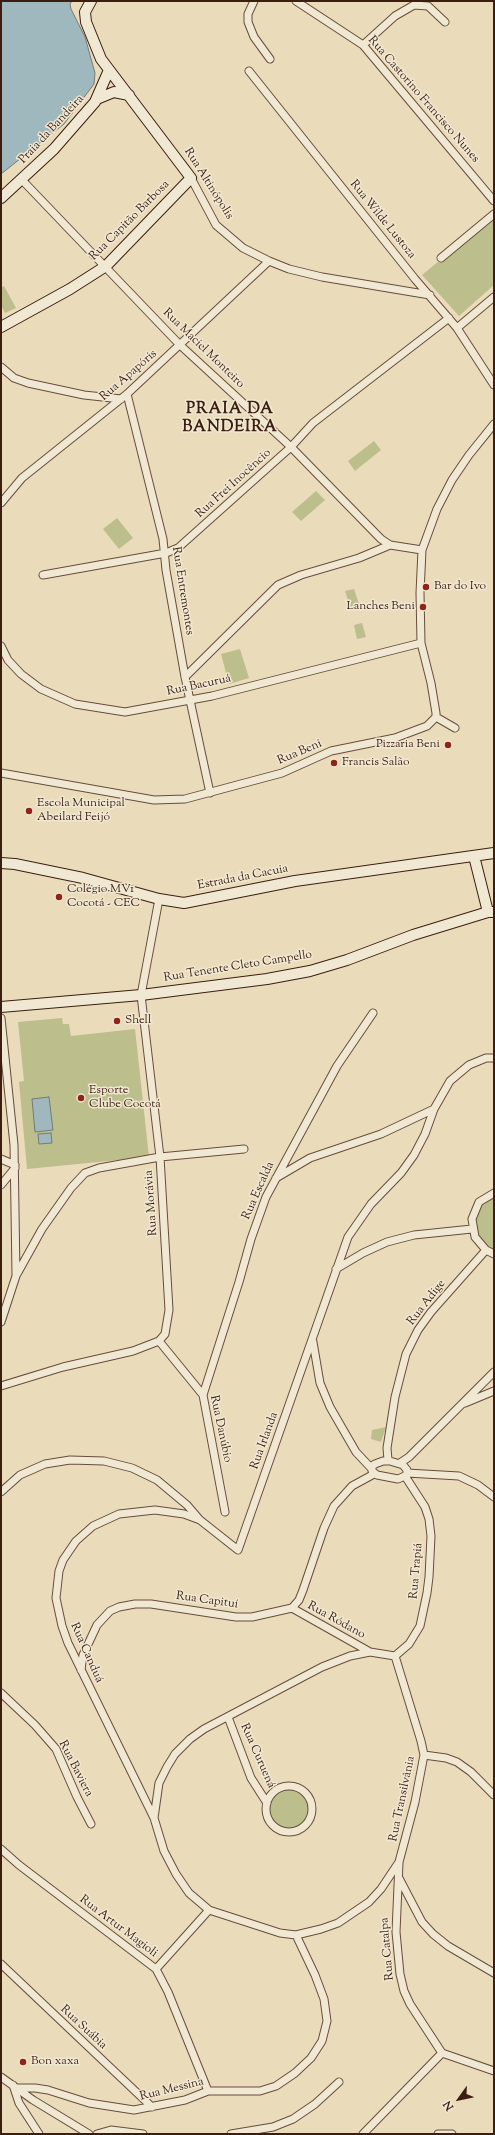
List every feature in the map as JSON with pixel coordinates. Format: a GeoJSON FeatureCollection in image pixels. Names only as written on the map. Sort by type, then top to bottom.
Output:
{"type":"FeatureCollection","features":[{"type":"Feature","properties":{"kind":"main road","name":"Rua Altinópolis"},"geometry":{"type":"LineString","coordinates":[[91,1],[85,12],[86,22],[101,59],[191,178]]}},
{"type":"Feature","properties":{"kind":"main road","name":"Praia da Bandeira"},"geometry":{"type":"LineString","coordinates":[[1,198],[54,149],[97,99],[109,70]]}},
{"type":"Feature","properties":{"kind":"main road"},"geometry":{"type":"LineString","coordinates":[[97,99],[114,92],[129,95]]}},
{"type":"Feature","properties":{"kind":"main road","name":"Rua Capitão Barbosa"},"geometry":{"type":"LineString","coordinates":[[1,327],[70,289],[106,266],[191,178]]}},
{"type":"Feature","properties":{"kind":"main road","name":"Estrada da Cacuia"},"geometry":{"type":"LineString","coordinates":[[1,863],[15,864],[83,878],[159,899],[184,903],[295,881],[494,853]]}},
{"type":"Feature","properties":{"kind":"main road"},"geometry":{"type":"LineString","coordinates":[[474,856],[491,912]]}},
{"type":"Feature","properties":{"kind":"main road","name":"Rua Tenente Cleto Campello"},"geometry":{"type":"LineString","coordinates":[[1,1007],[141,995],[267,979],[310,971],[362,955],[413,935],[491,912]]}},
{"type":"Feature","properties":{"kind":"street"},"geometry":{"type":"LineString","coordinates":[[254,1],[248,14],[248,22],[254,37],[270,59]]}},
{"type":"Feature","properties":{"kind":"street","name":"Rua Castorino Francisco Nunes"},"geometry":{"type":"LineString","coordinates":[[296,1],[363,46],[494,201]]}},
{"type":"Feature","properties":{"kind":"street"},"geometry":{"type":"LineString","coordinates":[[363,46],[395,16],[414,5],[428,6],[445,22]]}},
{"type":"Feature","properties":{"kind":"street","name":"Rua Wilde Lustoza"},"geometry":{"type":"LineString","coordinates":[[249,71],[415,279],[457,328],[494,385]]}},
{"type":"Feature","properties":{"kind":"street","name":"Rua Altinópolis"},"geometry":{"type":"LineString","coordinates":[[191,178],[216,225],[243,248],[269,261],[289,269],[322,277],[430,295]]}},
{"type":"Feature","properties":{"kind":"street","name":"Rua Maciel Monteiro"},"geometry":{"type":"LineString","coordinates":[[22,180],[180,345],[291,447],[382,539],[390,545]]}},
{"type":"Feature","properties":{"kind":"street"},"geometry":{"type":"LineString","coordinates":[[441,258],[494,214]]}},
{"type":"Feature","properties":{"kind":"street","name":"Rua Apapóris"},"geometry":{"type":"LineString","coordinates":[[1,503],[22,478],[41,461],[127,394],[269,261]]}},
{"type":"Feature","properties":{"kind":"street"},"geometry":{"type":"LineString","coordinates":[[457,328],[494,297]]}},
{"type":"Feature","properties":{"kind":"street","name":"Rua Frei Inocêncio"},"geometry":{"type":"LineString","coordinates":[[43,575],[166,553],[178,548],[291,447],[313,423],[449,318]]}},
{"type":"Feature","properties":{"kind":"street"},"geometry":{"type":"LineString","coordinates":[[1,366],[14,378],[28,383],[84,395],[121,399]]}},
{"type":"Feature","properties":{"kind":"street","name":"Rua Entremontes"},"geometry":{"type":"LineString","coordinates":[[127,394],[166,553],[166,570],[185,677],[210,793]]}},
{"type":"Feature","properties":{"kind":"street"},"geometry":{"type":"LineString","coordinates":[[455,728],[436,717],[434,696],[421,643],[420,593],[422,550],[436,509],[452,480],[469,455],[494,424]]}},
{"type":"Feature","properties":{"kind":"street"},"geometry":{"type":"LineString","coordinates":[[185,677],[278,585],[301,575],[359,558],[390,545],[422,550]]}},
{"type":"Feature","properties":{"kind":"street","name":"Rua Bacuruá"},"geometry":{"type":"LineString","coordinates":[[1,646],[8,660],[21,674],[41,689],[75,704],[125,712],[220,694],[421,643]]}},
{"type":"Feature","properties":{"kind":"street","name":"Rua Beni"},"geometry":{"type":"LineString","coordinates":[[1,774],[154,800],[185,799],[282,773],[331,751],[407,735],[427,726],[436,717]]}},
{"type":"Feature","properties":{"kind":"street","name":"Rua Morávia"},"geometry":{"type":"LineString","coordinates":[[159,899],[141,995],[160,1157],[169,1310],[165,1334],[159,1341]]}},
{"type":"Feature","properties":{"kind":"street","name":"Rua Escalda"},"geometry":{"type":"LineString","coordinates":[[203,1395],[239,1282],[250,1239],[276,1178],[337,1066],[373,1013]]}},
{"type":"Feature","properties":{"kind":"street"},"geometry":{"type":"LineString","coordinates":[[1,1018],[15,1166],[16,1276]]}},
{"type":"Feature","properties":{"kind":"street","name":"Rua Irlanda"},"geometry":{"type":"LineString","coordinates":[[232,1544],[238,1550],[348,1237],[358,1221],[414,1155],[425,1134],[434,1109],[450,1081],[469,1065],[486,1058],[494,1058]]}},
{"type":"Feature","properties":{"kind":"street"},"geometry":{"type":"LineString","coordinates":[[276,1178],[310,1158],[381,1134],[434,1109]]}},
{"type":"Feature","properties":{"kind":"street"},"geometry":{"type":"LineString","coordinates":[[1,1322],[16,1276],[42,1229],[71,1188],[85,1173],[98,1168],[160,1157],[244,1149]]}},
{"type":"Feature","properties":{"kind":"street"},"geometry":{"type":"LineString","coordinates":[[1,1159],[15,1166]]}},
{"type":"Feature","properties":{"kind":"street"},"geometry":{"type":"LineString","coordinates":[[1,1185],[15,1166]]}},
{"type":"Feature","properties":{"kind":"street"},"geometry":{"type":"LineString","coordinates":[[494,1193],[480,1202],[474,1210],[472,1219],[472,1229],[475,1237],[486,1250],[494,1254]]}},
{"type":"Feature","properties":{"kind":"street"},"geometry":{"type":"LineString","coordinates":[[336,1269],[363,1253],[387,1242],[414,1235],[472,1229]]}},
{"type":"Feature","properties":{"kind":"street","name":"Rua Adige"},"geometry":{"type":"LineString","coordinates":[[386,1461],[395,1397],[406,1354],[418,1330],[430,1312],[486,1250]]}},
{"type":"Feature","properties":{"kind":"street"},"geometry":{"type":"LineString","coordinates":[[312,1340],[320,1383],[330,1407],[356,1452],[373,1470],[394,1478],[405,1471],[409,1457],[494,1372]]}},
{"type":"Feature","properties":{"kind":"street"},"geometry":{"type":"LineString","coordinates":[[1,1386],[63,1368],[133,1351],[159,1341]]}},
{"type":"Feature","properties":{"kind":"street","name":"Rua Danúbio"},"geometry":{"type":"LineString","coordinates":[[159,1341],[203,1395],[225,1512]]}},
{"type":"Feature","properties":{"kind":"street"},"geometry":{"type":"LineString","coordinates":[[461,1404],[494,1391]]}},
{"type":"Feature","properties":{"kind":"street"},"geometry":{"type":"LineString","coordinates":[[1,1492],[20,1475],[45,1464],[70,1460],[104,1461],[132,1468],[157,1480],[187,1505],[200,1520]]}},
{"type":"Feature","properties":{"kind":"street"},"geometry":{"type":"LineString","coordinates":[[292,1608],[299,1600],[328,1517],[334,1506],[343,1494],[386,1461],[405,1471],[459,1476],[478,1485],[494,1497]]}},
{"type":"Feature","properties":{"kind":"street","name":"Rua Trapiá"},"geometry":{"type":"LineString","coordinates":[[395,1656],[409,1644],[420,1626],[428,1588],[431,1536],[429,1518],[405,1471]]}},
{"type":"Feature","properties":{"kind":"street","name":"Rua Canduá"},"geometry":{"type":"LineString","coordinates":[[154,1818],[81,1670],[62,1626],[56,1598],[59,1571],[71,1547],[93,1526],[119,1514],[154,1510],[184,1514],[200,1520],[232,1544]]}},
{"type":"Feature","properties":{"kind":"street","name":"Rua Capituí"},"geometry":{"type":"LineString","coordinates":[[81,1670],[84,1655],[97,1625],[110,1611],[119,1607],[135,1604],[151,1604],[236,1617],[252,1617],[292,1608]]}},
{"type":"Feature","properties":{"kind":"street","name":"Rua Ródano"},"geometry":{"type":"LineString","coordinates":[[292,1608],[370,1652]]}},
{"type":"Feature","properties":{"kind":"street","name":"Rua Transilvânia"},"geometry":{"type":"LineString","coordinates":[[370,1652],[395,1656],[424,1755],[415,1802],[399,1862],[381,1889],[354,1913],[338,1923],[296,1935],[280,1933],[209,1910],[189,1893],[176,1874],[164,1851],[154,1818],[159,1783],[175,1754],[190,1739],[204,1729],[322,1667],[350,1656],[370,1652]]}},
{"type":"Feature","properties":{"kind":"street","name":"Rua Baviera"},"geometry":{"type":"LineString","coordinates":[[1,1694],[35,1725],[56,1749],[77,1797],[91,1824]]}},
{"type":"Feature","properties":{"kind":"street","name":"Rua Curuená"},"geometry":{"type":"LineString","coordinates":[[228,1717],[252,1778],[267,1803]]}},
{"type":"Feature","properties":{"kind":"street"},"geometry":{"type":"LineString","coordinates":[[424,1755],[446,1758],[457,1762],[494,1795]]}},
{"type":"Feature","properties":{"kind":"street"},"geometry":{"type":"LineString","coordinates":[[283,1787],[298,1788],[310,1799],[311,1815],[308,1822],[295,1831],[280,1830],[268,1819],[266,1811],[267,1803],[270,1796],[283,1787]]}},
{"type":"Feature","properties":{"kind":"street","name":"Rua Artur Magioli"},"geometry":{"type":"LineString","coordinates":[[1,1849],[18,1865],[156,1969],[168,1992],[208,2091]]}},
{"type":"Feature","properties":{"kind":"street","name":"Rua Catalpa"},"geometry":{"type":"LineString","coordinates":[[399,1862],[396,1932],[400,1974],[404,1991],[421,2023],[442,2053]]}},
{"type":"Feature","properties":{"kind":"street"},"geometry":{"type":"LineString","coordinates":[[399,1877],[422,1922],[433,1934],[448,1946],[494,1973]]}},
{"type":"Feature","properties":{"kind":"street"},"geometry":{"type":"LineString","coordinates":[[156,1969],[209,1910]]}},
{"type":"Feature","properties":{"kind":"street","name":"Rua Messina"},"geometry":{"type":"LineString","coordinates":[[15,2087],[48,2090],[89,2103],[134,2110],[185,2100],[208,2091],[260,2091],[276,2086],[295,2073],[312,2058],[322,2041],[327,2021],[324,1999],[315,1975],[296,1935]]}},
{"type":"Feature","properties":{"kind":"street","name":"Rua Suábia"},"geometry":{"type":"LineString","coordinates":[[1,1964],[152,2107]]}},
{"type":"Feature","properties":{"kind":"street"},"geometry":{"type":"LineString","coordinates":[[363,2134],[442,2053],[494,2071]]}},
{"type":"Feature","properties":{"kind":"street"},"geometry":{"type":"LineString","coordinates":[[2,2078],[33,2100],[89,2134]]}},
{"type":"Feature","properties":{"kind":"street"},"geometry":{"type":"LineString","coordinates":[[231,2134],[273,2127],[293,2119],[315,2104],[339,2082]]}},
{"type":"Feature","properties":{"kind":"street"},"geometry":{"type":"LineString","coordinates":[[15,2087],[19,2102],[39,2134]]}},
{"type":"Feature","properties":{"kind":"street"},"geometry":{"type":"LineString","coordinates":[[97,2134],[111,2130],[142,2134]]}},
{"type":"Feature","properties":{"kind":"street"},"geometry":{"type":"LineString","coordinates":[[438,2134],[452,2134]]}},
{"type":"Feature","properties":{"kind":"green space"},"geometry":{"type":"Polygon","coordinates":[[[494,216],[494,285],[459,316],[422,275],[494,216]]]}},
{"type":"Feature","properties":{"kind":"green space"},"geometry":{"type":"Polygon","coordinates":[[[4,286],[16,308],[5,313],[1,305],[1,288],[4,286]]]}},
{"type":"Feature","properties":{"kind":"green space"},"geometry":{"type":"Polygon","coordinates":[[[374,441],[381,450],[355,471],[348,461],[374,441]]]}},
{"type":"Feature","properties":{"kind":"green space"},"geometry":{"type":"Polygon","coordinates":[[[316,491],[325,500],[301,521],[292,512],[316,491]]]}},
{"type":"Feature","properties":{"kind":"green space"},"geometry":{"type":"Polygon","coordinates":[[[117,518],[133,538],[119,549],[103,529],[117,518]]]}},
{"type":"Feature","properties":{"kind":"green space"},"geometry":{"type":"Polygon","coordinates":[[[354,589],[359,604],[350,607],[345,591],[354,589]]]}},
{"type":"Feature","properties":{"kind":"green space"},"geometry":{"type":"Polygon","coordinates":[[[362,623],[366,637],[357,639],[354,625],[362,623]]]}},
{"type":"Feature","properties":{"kind":"green space"},"geometry":{"type":"Polygon","coordinates":[[[240,649],[249,678],[229,684],[221,654],[240,649]]]}},
{"type":"Feature","properties":{"kind":"green space","name":"Esporte Clube Cocotá"},"geometry":{"type":"Polygon","coordinates":[[[62,1018],[63,1024],[69,1024],[71,1036],[135,1029],[149,1157],[27,1169],[19,1082],[24,1081],[18,1022],[62,1018]]]}},
{"type":"Feature","properties":{"kind":"green space"},"geometry":{"type":"Polygon","coordinates":[[[494,1196],[494,1250],[480,1240],[475,1231],[474,1221],[482,1204],[494,1196]]]}},
{"type":"Feature","properties":{"kind":"green space"},"geometry":{"type":"Polygon","coordinates":[[[386,1427],[381,1442],[371,1439],[372,1430],[386,1427]]]}},
{"type":"Feature","properties":{"kind":"green space"},"geometry":{"type":"Polygon","coordinates":[[[293,1789],[300,1792],[306,1798],[309,1809],[308,1817],[300,1826],[293,1829],[285,1829],[278,1826],[270,1817],[269,1805],[272,1798],[281,1790],[293,1789]]]}},
{"type":"Feature","properties":{"kind":"water"},"geometry":{"type":"Polygon","coordinates":[[[1,1],[72,1],[70,4],[71,9],[85,37],[95,73],[94,84],[64,124],[1,174],[1,1]]]}},
{"type":"Feature","properties":{"kind":"water"},"geometry":{"type":"Polygon","coordinates":[[[49,1097],[53,1130],[35,1132],[32,1099],[49,1097]]]}},
{"type":"Feature","properties":{"kind":"water"},"geometry":{"type":"Polygon","coordinates":[[[51,1133],[52,1143],[39,1144],[38,1134],[51,1133]]]}},
{"type":"Feature","properties":{"kind":"place","name":"Bar do Ivo"},"geometry":{"type":"Point","coordinates":[426,587]}},
{"type":"Feature","properties":{"kind":"place","name":"Lanches Beni"},"geometry":{"type":"Point","coordinates":[423,607]}},
{"type":"Feature","properties":{"kind":"place","name":"Pizzaria Beni"},"geometry":{"type":"Point","coordinates":[448,745]}},
{"type":"Feature","properties":{"kind":"place","name":"Francis Salão"},"geometry":{"type":"Point","coordinates":[334,763]}},
{"type":"Feature","properties":{"kind":"place","name":"Escola Municipal Abeilard Feijó"},"geometry":{"type":"Point","coordinates":[29,811]}},
{"type":"Feature","properties":{"kind":"place","name":"Colégio MV1 Cocotá - CEC"},"geometry":{"type":"Point","coordinates":[59,897]}},
{"type":"Feature","properties":{"kind":"place","name":"Shell"},"geometry":{"type":"Point","coordinates":[117,1021]}},
{"type":"Feature","properties":{"kind":"place","name":"Esporte Clube Cocotá"},"geometry":{"type":"Point","coordinates":[81,1098]}},
{"type":"Feature","properties":{"kind":"place","name":"Bon xaxa"},"geometry":{"type":"Point","coordinates":[23,2062]}},
{"type":"Feature","properties":{"kind":"district","name":"PRAIA DA BANDEIRA"},"geometry":{"type":"Point","coordinates":[230,419]}}]}
